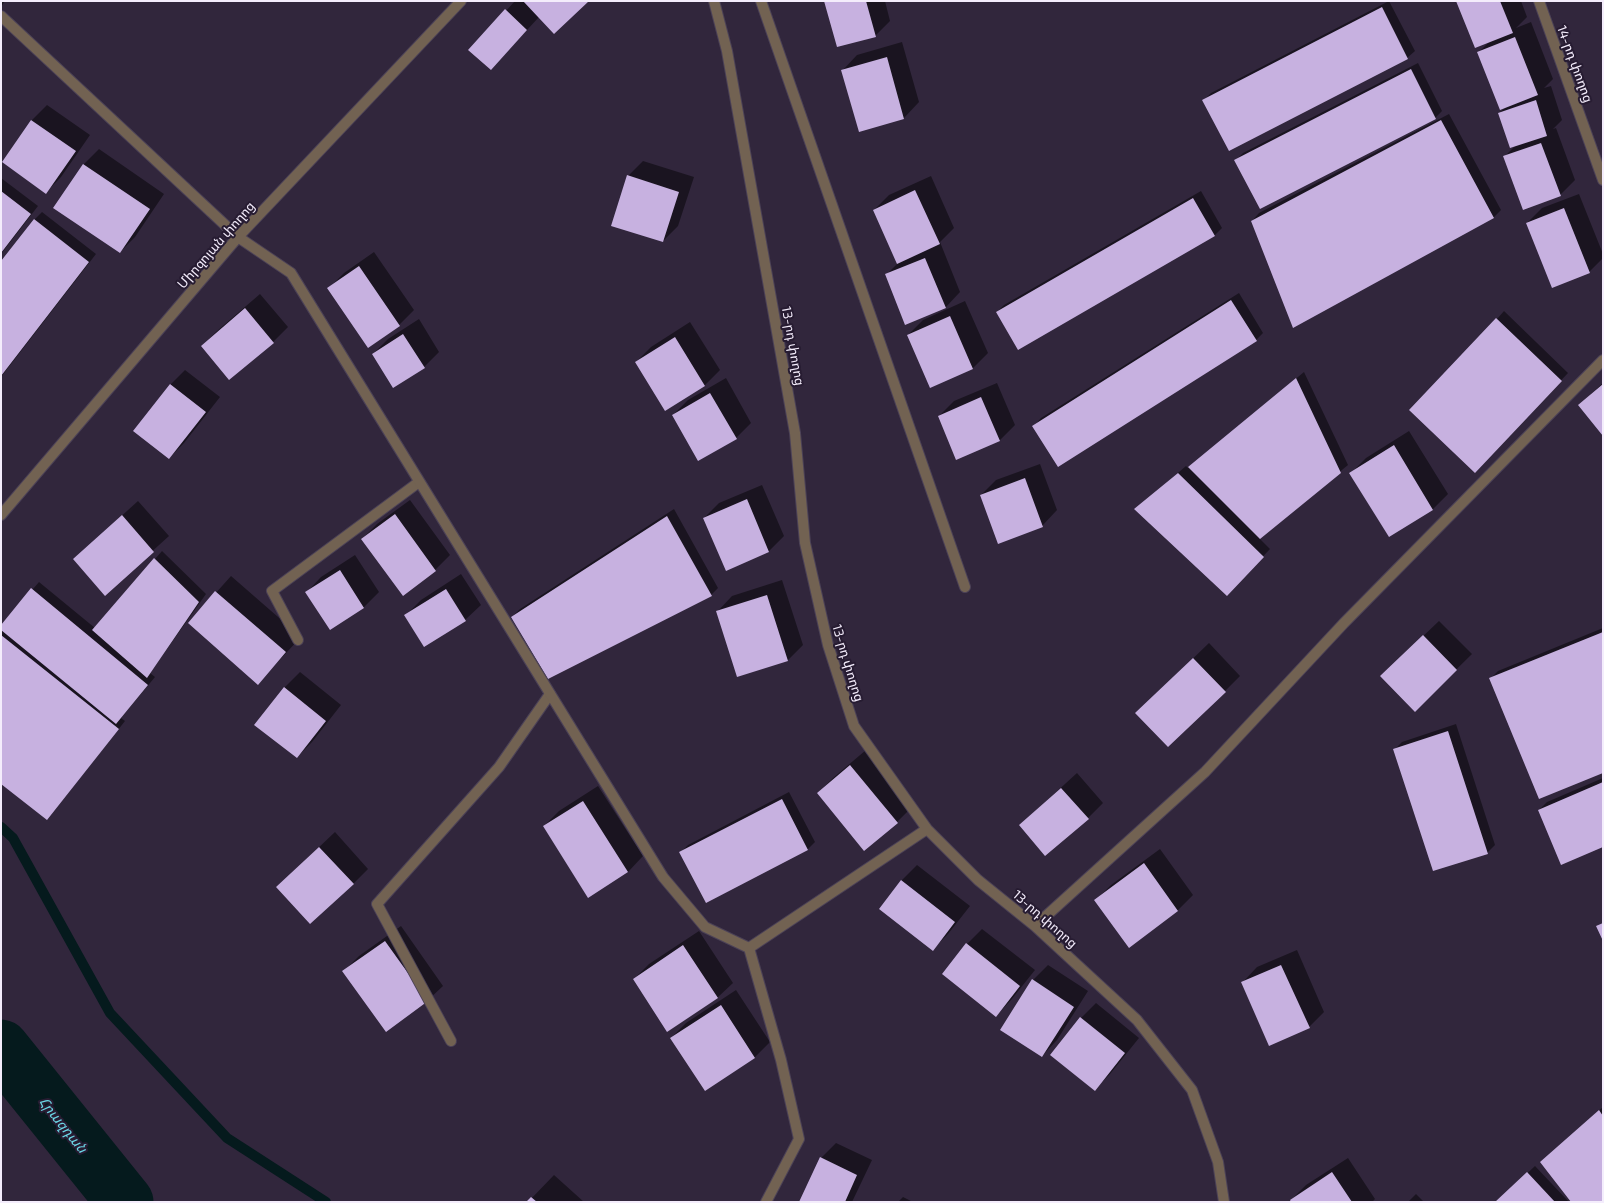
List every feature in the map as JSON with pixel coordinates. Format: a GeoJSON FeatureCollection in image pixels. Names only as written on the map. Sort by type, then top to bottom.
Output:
{"type":"FeatureCollection","features":[{"type":"Feature","properties":{"kind":"street","name":"Միրզոյան փողոց"},"geometry":{"type":"LineString","coordinates":[[1,515],[238,237],[461,1]]}},
{"type":"Feature","properties":{"kind":"street","name":"13-րդ փողոց"},"geometry":{"type":"LineString","coordinates":[[714,1],[726,51],[795,432],[805,543],[828,645],[854,726],[927,829],[978,880],[1035,926],[1137,1020],[1192,1090],[1218,1162],[1224,1202]]}},
{"type":"Feature","properties":{"kind":"street"},"geometry":{"type":"LineString","coordinates":[[761,1],[966,587]]}},
{"type":"Feature","properties":{"kind":"street","name":"14-րդ փողոց"},"geometry":{"type":"LineString","coordinates":[[1539,1],[1603,180]]}},
{"type":"Feature","properties":{"kind":"street"},"geometry":{"type":"LineString","coordinates":[[1,16],[238,237],[291,273],[663,877],[705,927],[749,948],[781,1060],[799,1139],[766,1202]]}},
{"type":"Feature","properties":{"kind":"street"},"geometry":{"type":"LineString","coordinates":[[1035,926],[1205,772],[1344,623],[1603,360]]}},
{"type":"Feature","properties":{"kind":"street"},"geometry":{"type":"LineString","coordinates":[[298,640],[272,591],[420,482]]}},
{"type":"Feature","properties":{"kind":"street"},"geometry":{"type":"LineString","coordinates":[[451,1041],[377,904],[499,767],[550,694]]}},
{"type":"Feature","properties":{"kind":"street"},"geometry":{"type":"LineString","coordinates":[[749,948],[927,829]]}},
{"type":"Feature","properties":{"kind":"building"},"geometry":{"type":"Polygon","coordinates":[[[523,1],[589,1],[554,34],[523,1]]]}},
{"type":"Feature","properties":{"kind":"building"},"geometry":{"type":"Polygon","coordinates":[[[824,1],[866,1],[876,37],[837,47],[824,1]]]}},
{"type":"Feature","properties":{"kind":"building"},"geometry":{"type":"Polygon","coordinates":[[[1456,1],[1500,1],[1513,33],[1475,48],[1456,1]]]}},
{"type":"Feature","properties":{"kind":"building"},"geometry":{"type":"Polygon","coordinates":[[[1382,7],[1408,59],[1229,151],[1202,100],[1382,7]]]}},
{"type":"Feature","properties":{"kind":"building"},"geometry":{"type":"Polygon","coordinates":[[[505,9],[527,30],[491,70],[468,50],[505,9]]]}},
{"type":"Feature","properties":{"kind":"building"},"geometry":{"type":"Polygon","coordinates":[[[1515,37],[1538,95],[1500,110],[1477,52],[1515,37]]]}},
{"type":"Feature","properties":{"kind":"building"},"geometry":{"type":"Polygon","coordinates":[[[887,57],[904,119],[859,132],[841,70],[887,57]]]}},
{"type":"Feature","properties":{"kind":"building"},"geometry":{"type":"Polygon","coordinates":[[[1411,69],[1436,119],[1260,209],[1234,160],[1411,69]]]}},
{"type":"Feature","properties":{"kind":"building"},"geometry":{"type":"Polygon","coordinates":[[[1536,100],[1547,136],[1510,148],[1498,113],[1536,100]]]}},
{"type":"Feature","properties":{"kind":"building"},"geometry":{"type":"Polygon","coordinates":[[[31,120],[76,151],[46,194],[2,162],[31,120]]]}},
{"type":"Feature","properties":{"kind":"building"},"geometry":{"type":"Polygon","coordinates":[[[1441,120],[1494,218],[1293,328],[1251,221],[1441,120]]]}},
{"type":"Feature","properties":{"kind":"building"},"geometry":{"type":"Polygon","coordinates":[[[1541,143],[1561,196],[1523,210],[1503,156],[1541,143]]]}},
{"type":"Feature","properties":{"kind":"building"},"geometry":{"type":"Polygon","coordinates":[[[83,164],[150,209],[120,253],[53,208],[83,164]]]}},
{"type":"Feature","properties":{"kind":"building"},"geometry":{"type":"Polygon","coordinates":[[[627,175],[679,192],[663,242],[611,226],[627,175]]]}},
{"type":"Feature","properties":{"kind":"building"},"geometry":{"type":"Polygon","coordinates":[[[915,190],[940,244],[897,264],[873,210],[915,190]]]}},
{"type":"Feature","properties":{"kind":"building"},"geometry":{"type":"Polygon","coordinates":[[[1,191],[31,214],[1,253],[1,191]]]}},
{"type":"Feature","properties":{"kind":"building"},"geometry":{"type":"Polygon","coordinates":[[[1193,198],[1215,236],[1018,350],[996,312],[1193,198]]]}},
{"type":"Feature","properties":{"kind":"building"},"geometry":{"type":"Polygon","coordinates":[[[1564,208],[1590,273],[1552,288],[1526,223],[1564,208]]]}},
{"type":"Feature","properties":{"kind":"building"},"geometry":{"type":"Polygon","coordinates":[[[34,219],[89,262],[1,376],[1,261],[34,219]]]}},
{"type":"Feature","properties":{"kind":"building"},"geometry":{"type":"Polygon","coordinates":[[[925,258],[946,308],[905,325],[885,274],[925,258]]]}},
{"type":"Feature","properties":{"kind":"building"},"geometry":{"type":"Polygon","coordinates":[[[359,266],[400,326],[368,348],[327,288],[359,266]]]}},
{"type":"Feature","properties":{"kind":"building"},"geometry":{"type":"Polygon","coordinates":[[[1231,300],[1257,341],[1058,467],[1032,426],[1231,300]]]}},
{"type":"Feature","properties":{"kind":"building"},"geometry":{"type":"Polygon","coordinates":[[[245,308],[274,343],[229,380],[201,346],[245,308]]]}},
{"type":"Feature","properties":{"kind":"building"},"geometry":{"type":"Polygon","coordinates":[[[950,316],[973,369],[930,388],[907,335],[950,316]]]}},
{"type":"Feature","properties":{"kind":"building"},"geometry":{"type":"Polygon","coordinates":[[[1496,318],[1562,381],[1475,473],[1409,410],[1496,318]]]}},
{"type":"Feature","properties":{"kind":"building"},"geometry":{"type":"Polygon","coordinates":[[[403,334],[425,368],[393,388],[372,354],[403,334]]]}},
{"type":"Feature","properties":{"kind":"building"},"geometry":{"type":"Polygon","coordinates":[[[675,337],[705,386],[665,411],[635,362],[675,337]]]}},
{"type":"Feature","properties":{"kind":"building"},"geometry":{"type":"Polygon","coordinates":[[[1296,378],[1341,473],[1260,539],[1188,467],[1296,378]]]}},
{"type":"Feature","properties":{"kind":"building"},"geometry":{"type":"Polygon","coordinates":[[[170,384],[206,412],[169,459],[133,431],[170,384]]]}},
{"type":"Feature","properties":{"kind":"building"},"geometry":{"type":"Polygon","coordinates":[[[1603,384],[1603,436],[1578,405],[1603,384]]]}},
{"type":"Feature","properties":{"kind":"building"},"geometry":{"type":"Polygon","coordinates":[[[710,393],[737,439],[698,461],[672,415],[710,393]]]}},
{"type":"Feature","properties":{"kind":"building"},"geometry":{"type":"Polygon","coordinates":[[[981,397],[1000,441],[956,460],[938,416],[981,397]]]}},
{"type":"Feature","properties":{"kind":"building"},"geometry":{"type":"Polygon","coordinates":[[[1394,445],[1433,510],[1389,537],[1349,473],[1394,445]]]}},
{"type":"Feature","properties":{"kind":"building"},"geometry":{"type":"Polygon","coordinates":[[[1178,473],[1264,557],[1227,596],[1134,509],[1178,473]]]}},
{"type":"Feature","properties":{"kind":"building"},"geometry":{"type":"Polygon","coordinates":[[[1025,478],[1043,527],[998,544],[980,495],[1025,478]]]}},
{"type":"Feature","properties":{"kind":"building"},"geometry":{"type":"Polygon","coordinates":[[[747,499],[769,552],[726,571],[703,518],[747,499]]]}},
{"type":"Feature","properties":{"kind":"building"},"geometry":{"type":"Polygon","coordinates":[[[395,514],[436,571],[403,596],[361,539],[395,514]]]}},
{"type":"Feature","properties":{"kind":"building"},"geometry":{"type":"Polygon","coordinates":[[[122,515],[154,552],[105,596],[73,559],[122,515]]]}},
{"type":"Feature","properties":{"kind":"building"},"geometry":{"type":"Polygon","coordinates":[[[667,516],[712,596],[548,679],[511,617],[667,516]]]}},
{"type":"Feature","properties":{"kind":"building"},"geometry":{"type":"Polygon","coordinates":[[[154,558],[199,602],[147,678],[92,630],[154,558]]]}},
{"type":"Feature","properties":{"kind":"building"},"geometry":{"type":"Polygon","coordinates":[[[340,570],[364,608],[330,630],[305,592],[340,570]]]}},
{"type":"Feature","properties":{"kind":"building"},"geometry":{"type":"Polygon","coordinates":[[[31,588],[148,685],[116,724],[1,630],[1,625],[31,588]]]}},
{"type":"Feature","properties":{"kind":"building"},"geometry":{"type":"Polygon","coordinates":[[[446,589],[466,621],[424,647],[404,615],[446,589]]]}},
{"type":"Feature","properties":{"kind":"building"},"geometry":{"type":"Polygon","coordinates":[[[215,591],[286,652],[258,685],[188,623],[215,591]]]}},
{"type":"Feature","properties":{"kind":"building"},"geometry":{"type":"Polygon","coordinates":[[[767,595],[788,661],[737,677],[716,611],[767,595]]]}},
{"type":"Feature","properties":{"kind":"building"},"geometry":{"type":"Polygon","coordinates":[[[1603,632],[1603,773],[1539,799],[1489,678],[1603,632]]]}},
{"type":"Feature","properties":{"kind":"building"},"geometry":{"type":"Polygon","coordinates":[[[1,635],[119,729],[47,820],[1,784],[1,635]]]}},
{"type":"Feature","properties":{"kind":"building"},"geometry":{"type":"Polygon","coordinates":[[[1423,635],[1457,670],[1415,712],[1380,676],[1423,635]]]}},
{"type":"Feature","properties":{"kind":"building"},"geometry":{"type":"Polygon","coordinates":[[[1193,658],[1226,692],[1168,747],[1135,713],[1193,658]]]}},
{"type":"Feature","properties":{"kind":"building"},"geometry":{"type":"Polygon","coordinates":[[[284,687],[326,721],[297,758],[254,725],[284,687]]]}},
{"type":"Feature","properties":{"kind":"building"},"geometry":{"type":"Polygon","coordinates":[[[1448,731],[1488,854],[1433,871],[1393,749],[1448,731]]]}},
{"type":"Feature","properties":{"kind":"building"},"geometry":{"type":"Polygon","coordinates":[[[850,765],[898,823],[864,851],[817,793],[850,765]]]}},
{"type":"Feature","properties":{"kind":"building"},"geometry":{"type":"Polygon","coordinates":[[[1603,782],[1603,847],[1561,865],[1538,810],[1603,782]]]}},
{"type":"Feature","properties":{"kind":"building"},"geometry":{"type":"Polygon","coordinates":[[[1061,788],[1089,819],[1045,856],[1019,825],[1061,788]]]}},
{"type":"Feature","properties":{"kind":"building"},"geometry":{"type":"Polygon","coordinates":[[[782,799],[808,850],[706,903],[679,852],[782,799]]]}},
{"type":"Feature","properties":{"kind":"building"},"geometry":{"type":"Polygon","coordinates":[[[583,801],[628,872],[588,898],[543,826],[583,801]]]}},
{"type":"Feature","properties":{"kind":"building"},"geometry":{"type":"Polygon","coordinates":[[[319,847],[354,884],[310,924],[276,887],[319,847]]]}},
{"type":"Feature","properties":{"kind":"building"},"geometry":{"type":"Polygon","coordinates":[[[1144,863],[1178,911],[1129,948],[1094,900],[1144,863]]]}},
{"type":"Feature","properties":{"kind":"building"},"geometry":{"type":"Polygon","coordinates":[[[901,880],[955,922],[933,951],[879,909],[901,880]]]}},
{"type":"Feature","properties":{"kind":"building"},"geometry":{"type":"Polygon","coordinates":[[[1603,923],[1603,941],[1596,926],[1603,923]]]}},
{"type":"Feature","properties":{"kind":"building"},"geometry":{"type":"Polygon","coordinates":[[[385,941],[428,1001],[386,1032],[342,971],[385,941]]]}},
{"type":"Feature","properties":{"kind":"building"},"geometry":{"type":"Polygon","coordinates":[[[966,943],[1020,986],[996,1017],[942,974],[966,943]]]}},
{"type":"Feature","properties":{"kind":"building"},"geometry":{"type":"Polygon","coordinates":[[[683,945],[718,998],[667,1032],[633,979],[683,945]]]}},
{"type":"Feature","properties":{"kind":"building"},"geometry":{"type":"Polygon","coordinates":[[[1281,965],[1310,1028],[1269,1046],[1241,982],[1281,965]]]}},
{"type":"Feature","properties":{"kind":"building"},"geometry":{"type":"Polygon","coordinates":[[[1032,979],[1074,1007],[1042,1057],[1000,1030],[1032,979]]]}},
{"type":"Feature","properties":{"kind":"building"},"geometry":{"type":"Polygon","coordinates":[[[721,1005],[755,1058],[705,1091],[670,1038],[721,1005]]]}},
{"type":"Feature","properties":{"kind":"building"},"geometry":{"type":"Polygon","coordinates":[[[1080,1017],[1125,1053],[1095,1091],[1050,1055],[1080,1017]]]}},
{"type":"Feature","properties":{"kind":"building"},"geometry":{"type":"Polygon","coordinates":[[[1599,1110],[1603,1116],[1603,1202],[1571,1202],[1540,1162],[1599,1110]]]}},
{"type":"Feature","properties":{"kind":"building"},"geometry":{"type":"Polygon","coordinates":[[[820,1157],[857,1175],[845,1202],[799,1202],[820,1157]]]}},
{"type":"Feature","properties":{"kind":"building"},"geometry":{"type":"Polygon","coordinates":[[[1332,1172],[1352,1202],[1291,1202],[1290,1200],[1332,1172]]]}},
{"type":"Feature","properties":{"kind":"building"},"geometry":{"type":"Polygon","coordinates":[[[1527,1172],[1555,1202],[1495,1202],[1527,1172]]]}},
{"type":"Feature","properties":{"kind":"building"},"geometry":{"type":"Polygon","coordinates":[[[531,1197],[537,1202],[526,1202],[531,1197]]]}},
{"type":"Feature","properties":{"kind":"waterway"},"geometry":{"type":"LineString","coordinates":[[1,827],[13,838],[110,1013],[227,1138],[326,1202]]}},
{"type":"Feature","properties":{"kind":"waterway","name":"Հրազդան"},"geometry":{"type":"LineString","coordinates":[[1,1048],[125,1202]]}}]}
